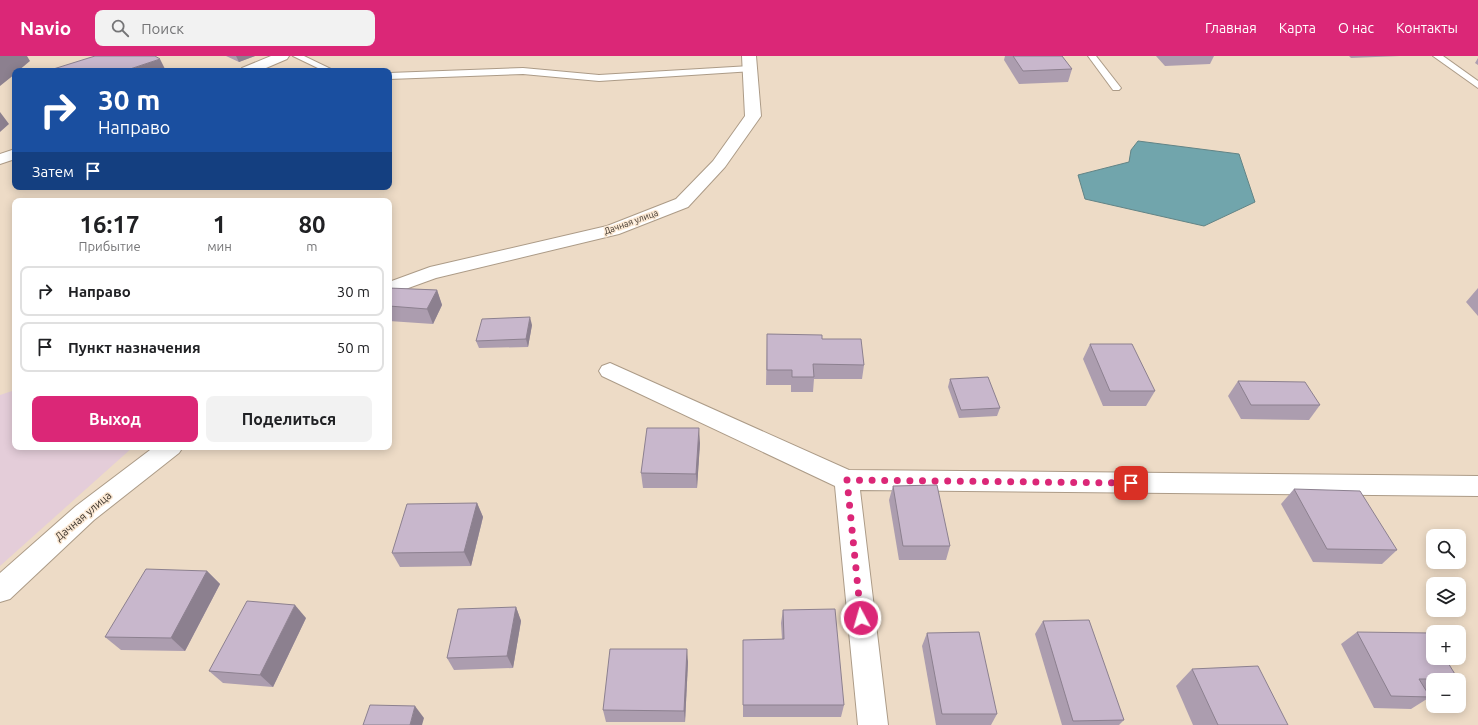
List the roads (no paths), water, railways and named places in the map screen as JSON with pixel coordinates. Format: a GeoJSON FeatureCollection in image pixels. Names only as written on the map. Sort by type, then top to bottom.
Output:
{"type":"FeatureCollection","features":[{"type":"Feature","properties":{"kind":"street"},"geometry":{"type":"LineString","coordinates":[[254,68],[282,56]]}},
{"type":"Feature","properties":{"kind":"street","name":"Дачная улица"},"geometry":{"type":"LineString","coordinates":[[392,288],[430,273],[613,230],[682,203],[719,164],[753,116],[750,63]]}},
{"type":"Feature","properties":{"kind":"street"},"geometry":{"type":"LineString","coordinates":[[0,159],[12,155]]}},
{"type":"Feature","properties":{"kind":"street"},"geometry":{"type":"LineString","coordinates":[[610,371],[847,480],[1478,486]]}},
{"type":"Feature","properties":{"kind":"street","name":"Дачная улица"},"geometry":{"type":"LineString","coordinates":[[0,590],[84,513],[167,450]]}},
{"type":"Feature","properties":{"kind":"street"},"geometry":{"type":"LineString","coordinates":[[847,480],[873,725]]}},
{"type":"Feature","properties":{"kind":"lane"},"geometry":{"type":"LineString","coordinates":[[297,56],[324,68]]}},
{"type":"Feature","properties":{"kind":"lane"},"geometry":{"type":"LineString","coordinates":[[1092,56],[1116,88]]}},
{"type":"Feature","properties":{"kind":"lane"},"geometry":{"type":"LineString","coordinates":[[1437,56],[1478,85]]}},
{"type":"Feature","properties":{"kind":"lane"},"geometry":{"type":"LineString","coordinates":[[392,76],[524,71],[599,78],[750,63]]}},
{"type":"Feature","properties":{"kind":"water"},"geometry":{"type":"Polygon","coordinates":[[[1138,141],[1239,154],[1255,202],[1204,226],[1085,199],[1078,175],[1129,162],[1131,150],[1138,141]]]}}]}
